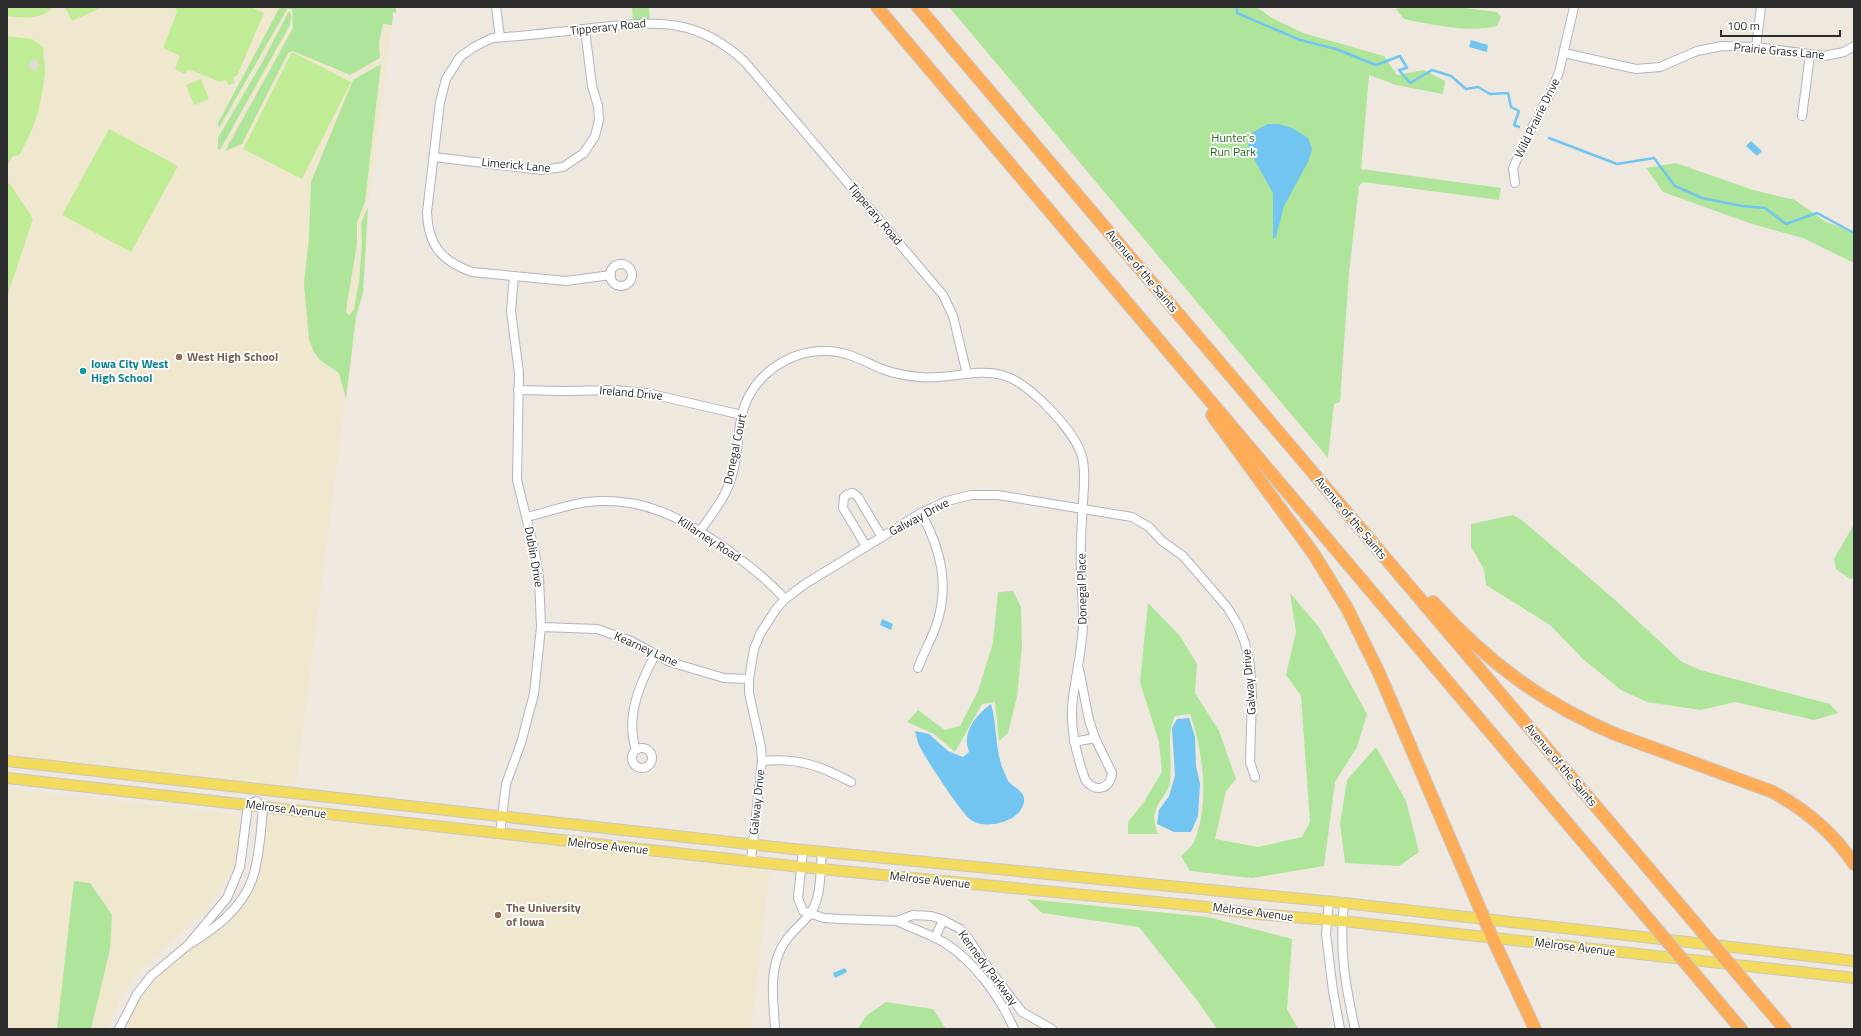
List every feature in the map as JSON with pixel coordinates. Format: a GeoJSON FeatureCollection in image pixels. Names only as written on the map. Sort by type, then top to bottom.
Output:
{"type":"FeatureCollection","features":[{"type":"Feature","properties":{"kind":"highway"},"geometry":{"type":"LineString","coordinates":[[877,7],[1741,1029]]}},
{"type":"Feature","properties":{"kind":"highway","name":"Avenue of the Saints"},"geometry":{"type":"LineString","coordinates":[[918,7],[1785,1029]]}},
{"type":"Feature","properties":{"kind":"highway"},"geometry":{"type":"LineString","coordinates":[[1160,343],[1313,553],[1348,608],[1378,673],[1492,937],[1534,1029]]}},
{"type":"Feature","properties":{"kind":"highway"},"geometry":{"type":"LineString","coordinates":[[1252,400],[1441,612],[1473,644],[1507,673],[1547,701],[1590,723],[1773,792],[1793,803],[1818,822],[1840,845],[1854,864]]}},
{"type":"Feature","properties":{"kind":"main road","name":"Melrose Avenue"},"geometry":{"type":"LineString","coordinates":[[7,761],[753,845],[1344,903],[1854,960]]}},
{"type":"Feature","properties":{"kind":"main road","name":"Melrose Avenue"},"geometry":{"type":"LineString","coordinates":[[7,778],[751,862],[1207,907],[1256,914],[1328,919],[1854,978]]}},
{"type":"Feature","properties":{"kind":"street"},"geometry":{"type":"LineString","coordinates":[[496,7],[500,37]]}},
{"type":"Feature","properties":{"kind":"street","name":"Wild Prairie Drive"},"geometry":{"type":"LineString","coordinates":[[1515,183],[1513,168],[1527,137],[1551,92],[1564,53],[1567,31],[1574,7]]}},
{"type":"Feature","properties":{"kind":"street"},"geometry":{"type":"LineString","coordinates":[[1756,47],[1761,7]]}},
{"type":"Feature","properties":{"kind":"street","name":"Tipperary Road"},"geometry":{"type":"LineString","coordinates":[[611,275],[566,281],[472,272],[458,267],[446,259],[430,238],[427,227],[427,212],[443,86],[449,72],[460,57],[469,50],[492,38],[652,22],[665,23],[700,32],[712,37],[735,52],[745,62],[943,295],[953,316],[967,374]]}},
{"type":"Feature","properties":{"kind":"street","name":"Limerick Lane"},"geometry":{"type":"LineString","coordinates":[[434,157],[541,170],[563,167],[584,153],[596,136],[599,120],[596,97],[592,86],[585,29]]}},
{"type":"Feature","properties":{"kind":"street","name":"Prairie Grass Lane"},"geometry":{"type":"LineString","coordinates":[[1564,53],[1624,68],[1648,69],[1674,62],[1710,48],[1728,46],[1756,47],[1824,56],[1835,55],[1854,46]]}},
{"type":"Feature","properties":{"kind":"street"},"geometry":{"type":"LineString","coordinates":[[1802,116],[1810,55]]}},
{"type":"Feature","properties":{"kind":"street","name":"Dublin Drive"},"geometry":{"type":"LineString","coordinates":[[500,834],[506,784],[528,720],[534,694],[541,626],[539,577],[517,480],[517,358],[511,311],[514,276]]}},
{"type":"Feature","properties":{"kind":"street","name":"Donegal Court"},"geometry":{"type":"LineString","coordinates":[[700,531],[720,503],[731,478],[742,415],[752,390],[761,379],[780,363],[804,353],[817,351],[843,353],[886,370],[923,378],[938,378],[989,372],[1002,374],[1024,385],[1039,398],[1072,436],[1079,448],[1083,467],[1082,508]]}},
{"type":"Feature","properties":{"kind":"street","name":"Ireland Drive"},"geometry":{"type":"LineString","coordinates":[[518,390],[616,390],[647,393],[742,415]]}},
{"type":"Feature","properties":{"kind":"street"},"geometry":{"type":"LineString","coordinates":[[866,546],[843,508],[844,497],[848,494],[854,493],[858,497],[882,537]]}},
{"type":"Feature","properties":{"kind":"street","name":"Galway Drive"},"geometry":{"type":"LineString","coordinates":[[751,862],[762,761],[761,746],[751,709],[749,679],[754,649],[760,634],[768,620],[785,599],[805,584],[921,513],[951,499],[984,494],[1122,515],[1141,522],[1162,542],[1183,556],[1227,607],[1238,625],[1245,643],[1250,665],[1252,696],[1250,762],[1255,777]]}},
{"type":"Feature","properties":{"kind":"street","name":"Killarney Road"},"geometry":{"type":"LineString","coordinates":[[526,517],[564,506],[588,502],[627,502],[666,512],[700,531],[758,571],[785,599]]}},
{"type":"Feature","properties":{"kind":"street","name":"Donegal Place"},"geometry":{"type":"LineString","coordinates":[[1078,669],[1084,699],[1095,738],[1112,773],[1109,784],[1104,788],[1098,789],[1088,784],[1085,779],[1074,742],[1072,700],[1078,669],[1083,620],[1081,570],[1082,508]]}},
{"type":"Feature","properties":{"kind":"street"},"geometry":{"type":"LineString","coordinates":[[918,668],[936,626],[943,594],[943,578],[938,548],[921,513]]}},
{"type":"Feature","properties":{"kind":"street","name":"Kearney Lane"},"geometry":{"type":"LineString","coordinates":[[541,626],[597,629],[630,640],[670,662],[724,678],[749,679]]}},
{"type":"Feature","properties":{"kind":"street"},"geometry":{"type":"LineString","coordinates":[[636,750],[632,729],[634,709],[639,690],[655,655]]}},
{"type":"Feature","properties":{"kind":"street"},"geometry":{"type":"LineString","coordinates":[[1074,742],[1095,738]]}},
{"type":"Feature","properties":{"kind":"street"},"geometry":{"type":"LineString","coordinates":[[762,761],[788,760],[802,762],[829,770],[852,782]]}},
{"type":"Feature","properties":{"kind":"street"},"geometry":{"type":"LineString","coordinates":[[119,1029],[137,994],[151,976],[188,944],[221,906],[232,887],[240,867],[248,805]]}},
{"type":"Feature","properties":{"kind":"street"},"geometry":{"type":"LineString","coordinates":[[188,944],[212,930],[234,909],[246,894],[254,876],[264,806]]}},
{"type":"Feature","properties":{"kind":"street"},"geometry":{"type":"LineString","coordinates":[[803,850],[798,898],[803,911],[810,914]]}},
{"type":"Feature","properties":{"kind":"street"},"geometry":{"type":"LineString","coordinates":[[775,1029],[773,986],[774,966],[784,942],[810,914],[816,903],[822,852]]}},
{"type":"Feature","properties":{"kind":"street"},"geometry":{"type":"LineString","coordinates":[[1329,902],[1326,934],[1333,991],[1340,1029]]}},
{"type":"Feature","properties":{"kind":"street"},"geometry":{"type":"LineString","coordinates":[[1344,903],[1341,934],[1344,983],[1355,1029]]}},
{"type":"Feature","properties":{"kind":"street","name":"Kennedy Parkway"},"geometry":{"type":"LineString","coordinates":[[810,914],[824,918],[897,921],[935,938],[949,946],[968,962],[1001,1005],[1014,1029]]}},
{"type":"Feature","properties":{"kind":"street","name":"Kennedy Parkway"},"geometry":{"type":"LineString","coordinates":[[897,921],[913,915],[930,916],[943,920],[960,929],[1010,998],[1022,1012],[1052,1029]]}},
{"type":"Feature","properties":{"kind":"street"},"geometry":{"type":"LineString","coordinates":[[935,938],[943,920]]}},
{"type":"Feature","properties":{"kind":"street"},"geometry":{"type":"LineString","coordinates":[[1001,1005],[1010,998]]}},
{"type":"Feature","properties":{"kind":"shaded area","name":"West High School"},"geometry":{"type":"Polygon","coordinates":[[[7,7],[394,7],[368,207],[363,293],[356,316],[295,790],[7,756],[7,7]]]}},
{"type":"Feature","properties":{"kind":"shaded area"},"geometry":{"type":"Polygon","coordinates":[[[32,60],[36,60],[38,61],[38,69],[32,70],[29,67],[29,63],[32,60]]]}},
{"type":"Feature","properties":{"kind":"shaded area"},"geometry":{"type":"Polygon","coordinates":[[[7,789],[239,815],[237,858],[225,883],[205,911],[142,967],[121,996],[107,1029],[7,1029],[7,789]]]}},
{"type":"Feature","properties":{"kind":"shaded area","name":"The University of Iowa"},"geometry":{"type":"Polygon","coordinates":[[[275,813],[770,868],[751,1029],[125,1029],[132,1013],[151,984],[165,970],[224,922],[237,909],[262,853],[266,822],[269,816],[275,813]]]}},
{"type":"Feature","properties":{"kind":"green space"},"geometry":{"type":"Polygon","coordinates":[[[7,7],[53,7],[49,11],[38,16],[26,17],[7,16],[7,7]]]}},
{"type":"Feature","properties":{"kind":"green space"},"geometry":{"type":"Polygon","coordinates":[[[65,7],[103,7],[72,21],[65,7]]]}},
{"type":"Feature","properties":{"kind":"green space"},"geometry":{"type":"Polygon","coordinates":[[[176,7],[251,7],[264,13],[237,76],[233,77],[235,83],[228,85],[226,80],[220,82],[188,69],[185,74],[175,69],[180,56],[163,48],[177,12],[176,7]]]}},
{"type":"Feature","properties":{"kind":"green space"},"geometry":{"type":"Polygon","coordinates":[[[280,7],[400,7],[396,8],[396,13],[393,12],[392,25],[383,24],[379,42],[380,58],[350,75],[293,51],[288,53],[242,144],[225,151],[293,28],[292,9],[287,9],[219,128],[218,123],[280,7]]]}},
{"type":"Feature","properties":{"kind":"green space"},"geometry":{"type":"Polygon","coordinates":[[[632,7],[649,7],[650,23],[633,24],[632,7]]]}},
{"type":"Feature","properties":{"kind":"green space","name":"Hunter's Run Park"},"geometry":{"type":"Polygon","coordinates":[[[949,7],[1256,7],[1272,18],[1303,33],[1384,56],[1397,75],[1424,70],[1445,81],[1443,94],[1396,85],[1369,75],[1361,169],[1501,188],[1499,200],[1363,182],[1359,186],[1349,273],[1340,402],[1334,404],[1328,458],[949,7]]]}},
{"type":"Feature","properties":{"kind":"green space"},"geometry":{"type":"Polygon","coordinates":[[[1404,7],[1456,7],[1497,12],[1501,17],[1497,26],[1474,29],[1451,27],[1404,19],[1396,9],[1404,7]]]}},
{"type":"Feature","properties":{"kind":"green space"},"geometry":{"type":"Polygon","coordinates":[[[289,11],[291,15],[290,25],[220,150],[218,149],[218,138],[264,59],[289,11]]]}},
{"type":"Feature","properties":{"kind":"green space"},"geometry":{"type":"Polygon","coordinates":[[[7,36],[32,39],[44,48],[43,54],[45,69],[38,114],[31,132],[19,155],[13,156],[7,166],[7,36]]]}},
{"type":"Feature","properties":{"kind":"green space"},"geometry":{"type":"Polygon","coordinates":[[[292,52],[351,82],[302,179],[243,149],[292,52]]]}},
{"type":"Feature","properties":{"kind":"green space"},"geometry":{"type":"Polygon","coordinates":[[[381,64],[365,202],[357,222],[357,244],[346,313],[350,315],[354,309],[359,282],[362,244],[361,223],[368,207],[363,293],[356,316],[346,399],[339,373],[320,360],[314,352],[309,339],[304,283],[309,238],[311,182],[353,80],[381,64]]]}},
{"type":"Feature","properties":{"kind":"green space"},"geometry":{"type":"Polygon","coordinates":[[[201,79],[209,99],[194,105],[186,85],[201,79]]]}},
{"type":"Feature","properties":{"kind":"green space"},"geometry":{"type":"Polygon","coordinates":[[[109,129],[178,166],[131,252],[62,215],[109,129]]]}},
{"type":"Feature","properties":{"kind":"green space"},"geometry":{"type":"Polygon","coordinates":[[[1676,163],[1753,190],[1795,200],[1826,222],[1854,232],[1854,263],[1803,238],[1752,224],[1663,192],[1646,168],[1676,163]]]}},
{"type":"Feature","properties":{"kind":"green space"},"geometry":{"type":"Polygon","coordinates":[[[7,183],[10,184],[33,219],[7,297],[7,183]]]}},
{"type":"Feature","properties":{"kind":"green space"},"geometry":{"type":"Polygon","coordinates":[[[1513,515],[1523,521],[1614,599],[1682,662],[1700,670],[1830,704],[1838,713],[1814,720],[1735,702],[1701,710],[1647,702],[1621,690],[1583,659],[1550,625],[1486,585],[1484,569],[1471,547],[1471,524],[1513,515]]]}},
{"type":"Feature","properties":{"kind":"green space"},"geometry":{"type":"Polygon","coordinates":[[[1854,518],[1854,578],[1850,579],[1836,569],[1834,559],[1853,526],[1854,518]]]}},
{"type":"Feature","properties":{"kind":"green space"},"geometry":{"type":"Polygon","coordinates":[[[1013,591],[1021,607],[1022,645],[1017,697],[1008,733],[999,741],[995,702],[982,704],[955,752],[934,734],[907,722],[918,710],[945,730],[960,726],[978,691],[993,643],[998,592],[1013,591]]]}},
{"type":"Feature","properties":{"kind":"green space"},"geometry":{"type":"Polygon","coordinates":[[[1290,593],[1319,627],[1367,714],[1357,747],[1335,782],[1324,866],[1252,878],[1190,871],[1181,856],[1194,842],[1199,827],[1202,812],[1203,778],[1195,729],[1190,714],[1175,716],[1172,724],[1169,786],[1157,806],[1154,815],[1158,834],[1128,834],[1128,822],[1144,802],[1162,772],[1159,742],[1140,682],[1148,603],[1180,636],[1197,664],[1195,693],[1219,731],[1236,779],[1226,791],[1215,839],[1258,847],[1302,837],[1310,822],[1301,696],[1286,675],[1296,632],[1290,593]]]}},
{"type":"Feature","properties":{"kind":"green space"},"geometry":{"type":"Polygon","coordinates":[[[1376,747],[1406,801],[1419,852],[1399,866],[1345,863],[1340,824],[1347,780],[1376,747]]]}},
{"type":"Feature","properties":{"kind":"green space"},"geometry":{"type":"Polygon","coordinates":[[[74,881],[90,883],[112,915],[110,949],[91,1029],[57,1029],[74,881]]]}},
{"type":"Feature","properties":{"kind":"green space"},"geometry":{"type":"Polygon","coordinates":[[[1027,899],[1208,917],[1292,939],[1287,1009],[1298,1029],[1217,1029],[1197,1000],[1139,927],[1042,913],[1027,899]]]}},
{"type":"Feature","properties":{"kind":"green space"},"geometry":{"type":"Polygon","coordinates":[[[886,1002],[933,1009],[946,1029],[858,1029],[866,1016],[886,1002]]]}},
{"type":"Feature","properties":{"kind":"water"},"geometry":{"type":"Polygon","coordinates":[[[1471,40],[1488,45],[1487,52],[1469,47],[1471,40]]]}},
{"type":"Feature","properties":{"kind":"water"},"geometry":{"type":"Polygon","coordinates":[[[1268,124],[1279,124],[1292,128],[1308,138],[1312,149],[1308,162],[1284,206],[1276,237],[1273,239],[1273,193],[1249,150],[1248,142],[1253,132],[1268,124]]]}},
{"type":"Feature","properties":{"kind":"water"},"geometry":{"type":"Polygon","coordinates":[[[1751,141],[1762,151],[1757,156],[1746,146],[1751,141]]]}},
{"type":"Feature","properties":{"kind":"water"},"geometry":{"type":"Polygon","coordinates":[[[882,619],[893,624],[891,630],[880,625],[882,619]]]}},
{"type":"Feature","properties":{"kind":"water"},"geometry":{"type":"Polygon","coordinates":[[[991,704],[1002,767],[1008,781],[1022,793],[1024,801],[1021,810],[1012,818],[1003,822],[981,824],[971,820],[959,807],[921,749],[915,731],[929,734],[948,751],[963,757],[969,752],[967,740],[972,724],[991,704]]]}},
{"type":"Feature","properties":{"kind":"water"},"geometry":{"type":"Polygon","coordinates":[[[1189,718],[1195,737],[1196,766],[1200,784],[1198,816],[1191,832],[1174,832],[1157,824],[1159,810],[1169,796],[1175,776],[1172,728],[1177,719],[1189,718]]]}},
{"type":"Feature","properties":{"kind":"water"},"geometry":{"type":"Polygon","coordinates":[[[845,968],[847,972],[835,978],[833,973],[845,968]]]}},
{"type":"Feature","properties":{"kind":"waterway"},"geometry":{"type":"LineString","coordinates":[[1237,7],[1237,13],[1300,40],[1336,49],[1376,65],[1400,56],[1407,68],[1399,70],[1410,83],[1432,70],[1451,76],[1466,89],[1478,87],[1490,94],[1508,93],[1511,107],[1519,111],[1514,125],[1519,127]]}},
{"type":"Feature","properties":{"kind":"waterway"},"geometry":{"type":"LineString","coordinates":[[1549,138],[1617,164],[1654,158],[1675,186],[1702,198],[1742,206],[1765,208],[1786,224],[1817,213],[1854,233]]}},
{"type":"Feature","properties":{"kind":"place","name":"West High School"},"geometry":{"type":"Point","coordinates":[179,357]}},
{"type":"Feature","properties":{"kind":"place","name":"Iowa City West High School"},"geometry":{"type":"Point","coordinates":[83,371]}},
{"type":"Feature","properties":{"kind":"place","name":"The University of Iowa"},"geometry":{"type":"Point","coordinates":[498,915]}}]}
